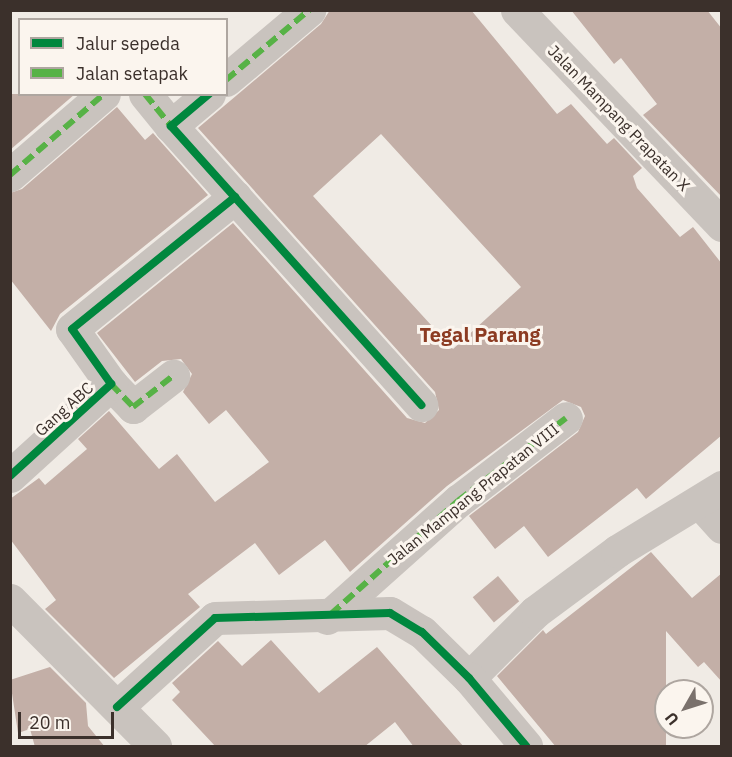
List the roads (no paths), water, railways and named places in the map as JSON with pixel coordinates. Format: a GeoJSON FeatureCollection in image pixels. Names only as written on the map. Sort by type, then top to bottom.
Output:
{"type":"FeatureCollection","features":[{"type":"Feature","properties":{"kind":"street"},"geometry":{"type":"LineString","coordinates":[[228,78],[309,10]]}},
{"type":"Feature","properties":{"kind":"street","name":"Jalan Mampang Prapatan X"},"geometry":{"type":"LineString","coordinates":[[517,10],[722,225]]}},
{"type":"Feature","properties":{"kind":"street"},"geometry":{"type":"LineString","coordinates":[[10,175],[102,96]]}},
{"type":"Feature","properties":{"kind":"street"},"geometry":{"type":"LineString","coordinates":[[147,96],[421,405]]}},
{"type":"Feature","properties":{"kind":"street"},"geometry":{"type":"LineString","coordinates":[[171,126],[206,96]]}},
{"type":"Feature","properties":{"kind":"street","name":"Gang ABC"},"geometry":{"type":"LineString","coordinates":[[10,476],[111,384],[72,329],[235,197]]}},
{"type":"Feature","properties":{"kind":"street"},"geometry":{"type":"LineString","coordinates":[[111,384],[133,407],[173,376]]}},
{"type":"Feature","properties":{"kind":"street","name":"Jalan Mampang Prapatan VIII"},"geometry":{"type":"LineString","coordinates":[[327,618],[433,522],[566,418]]}},
{"type":"Feature","properties":{"kind":"street"},"geometry":{"type":"LineString","coordinates":[[469,678],[553,599],[617,551],[715,506]]}},
{"type":"Feature","properties":{"kind":"street"},"geometry":{"type":"LineString","coordinates":[[10,600],[155,747]]}},
{"type":"Feature","properties":{"kind":"street"},"geometry":{"type":"LineString","coordinates":[[117,707],[215,618],[327,618],[390,613],[422,632],[469,678],[526,747]]}},
{"type":"Feature","properties":{"kind":"district","name":"Tegal Parang"},"geometry":{"type":"Point","coordinates":[480,334]}}]}
